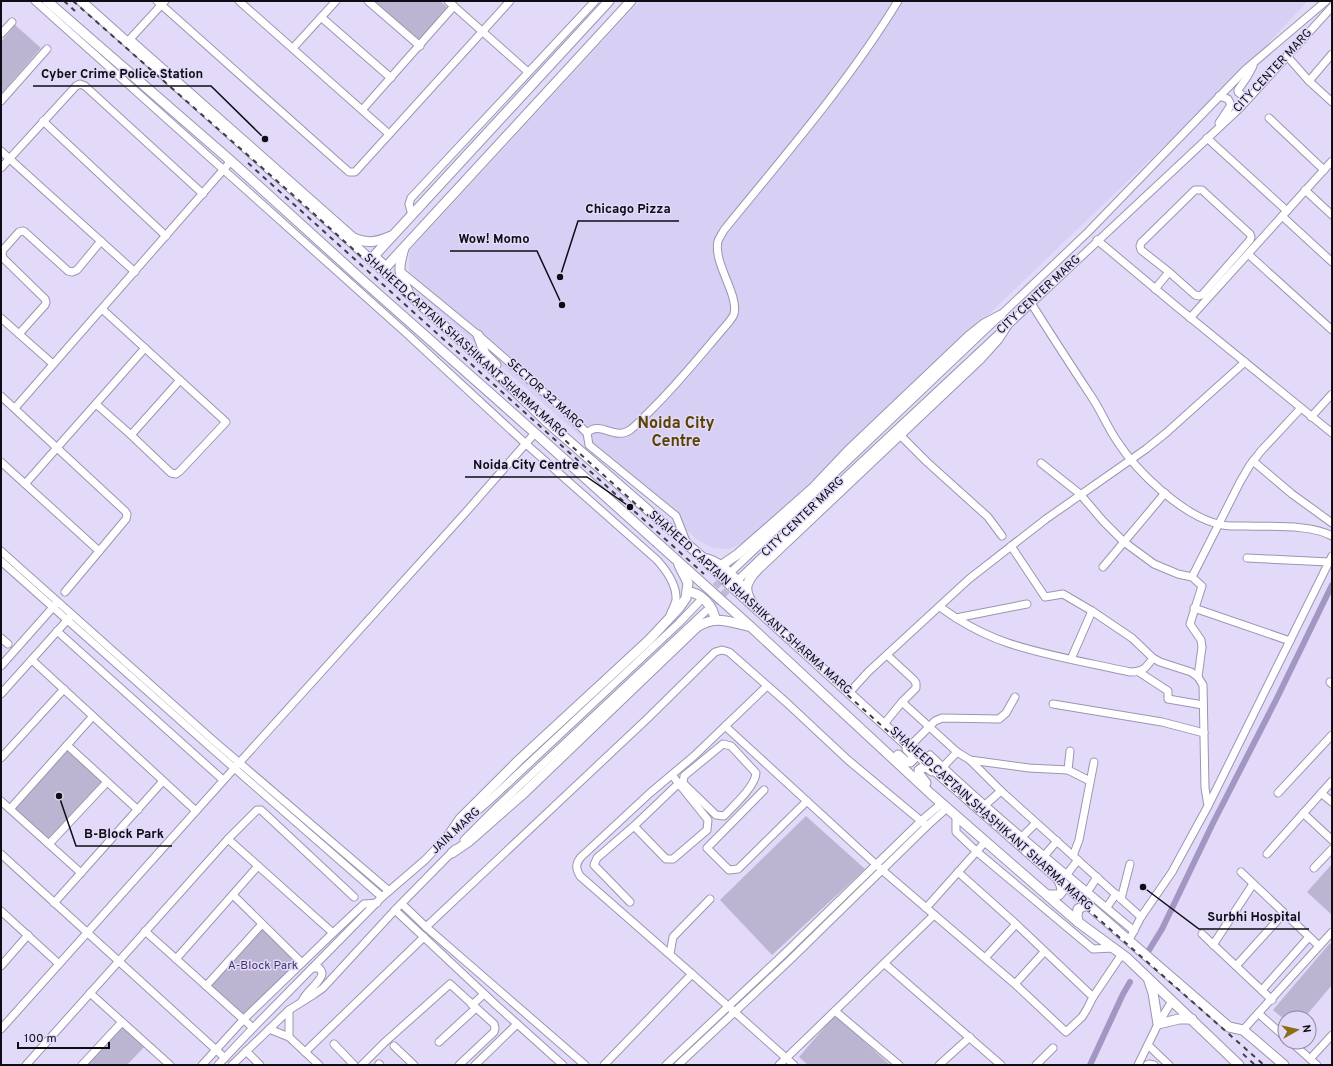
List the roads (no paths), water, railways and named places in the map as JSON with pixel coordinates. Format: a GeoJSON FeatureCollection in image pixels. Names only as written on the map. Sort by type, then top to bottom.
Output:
{"type":"FeatureCollection","features":[{"type":"Feature","properties":{"kind":"main road","name":"SHAHEED CAPTAIN SHASHIKANT SHARMA MARG"},"geometry":{"type":"LineString","coordinates":[[47,1],[231,161],[535,433],[750,626],[944,806],[1078,922],[1124,956],[1239,1065]]}},
{"type":"Feature","properties":{"kind":"main road","name":"SHAHEED CAPTAIN SHASHIKANT SHARMA MARG"},"geometry":{"type":"LineString","coordinates":[[80,1],[341,233],[548,422],[702,558],[752,606],[943,778],[1229,1027],[1243,1030],[1284,1065]]}},
{"type":"Feature","properties":{"kind":"main road"},"geometry":{"type":"LineString","coordinates":[[609,1],[374,256],[386,267],[631,1]]}},
{"type":"Feature","properties":{"kind":"main road"},"geometry":{"type":"LineString","coordinates":[[341,233],[358,240],[369,242],[380,241],[394,235]]}},
{"type":"Feature","properties":{"kind":"main road"},"geometry":{"type":"LineString","coordinates":[[405,245],[399,264],[401,278],[415,300]]}},
{"type":"Feature","properties":{"kind":"main road"},"geometry":{"type":"LineString","coordinates":[[722,565],[738,554],[812,489],[848,451],[969,336],[984,324],[1001,316]]}},
{"type":"Feature","properties":{"kind":"main road"},"geometry":{"type":"LineString","coordinates":[[747,591],[750,578],[758,568],[980,359],[998,339],[1006,325]]}},
{"type":"Feature","properties":{"kind":"main road"},"geometry":{"type":"LineString","coordinates":[[478,335],[485,354],[512,381],[519,394]]}},
{"type":"Feature","properties":{"kind":"main road"},"geometry":{"type":"LineString","coordinates":[[702,558],[722,565],[747,591],[752,606]]}},
{"type":"Feature","properties":{"kind":"main road"},"geometry":{"type":"LineString","coordinates":[[449,835],[460,819],[519,760],[668,621],[683,603],[688,592],[688,583],[678,562]]}},
{"type":"Feature","properties":{"kind":"main road"},"geometry":{"type":"LineString","coordinates":[[688,592],[698,594],[714,611],[716,620]]}},
{"type":"Feature","properties":{"kind":"main road"},"geometry":{"type":"LineString","coordinates":[[452,853],[478,834],[524,793],[697,627],[709,621],[716,620],[729,621],[750,626]]}},
{"type":"Feature","properties":{"kind":"main road"},"geometry":{"type":"LineString","coordinates":[[873,740],[883,743],[908,763],[913,759],[912,754],[886,726]]}},
{"type":"Feature","properties":{"kind":"main road"},"geometry":{"type":"LineString","coordinates":[[931,794],[925,781],[919,774],[920,768],[926,767],[943,778]]}},
{"type":"Feature","properties":{"kind":"main road"},"geometry":{"type":"LineString","coordinates":[[1047,895],[1059,895],[1062,891],[1061,885],[1057,878]]}},
{"type":"Feature","properties":{"kind":"main road"},"geometry":{"type":"LineString","coordinates":[[1078,922],[1078,909],[1084,906],[1090,906]]}},
{"type":"Feature","properties":{"kind":"main road"},"geometry":{"type":"LineString","coordinates":[[1146,976],[1153,993],[1158,1024],[1179,1019],[1192,1019]]}},
{"type":"Feature","properties":{"kind":"street"},"geometry":{"type":"LineString","coordinates":[[35,1],[406,333],[526,444],[663,567],[669,575],[676,594],[674,606],[668,621]]}},
{"type":"Feature","properties":{"kind":"street"},"geometry":{"type":"LineString","coordinates":[[239,1],[389,134]]}},
{"type":"Feature","properties":{"kind":"street"},"geometry":{"type":"LineString","coordinates":[[293,48],[336,1]]}},
{"type":"Feature","properties":{"kind":"street"},"geometry":{"type":"LineString","coordinates":[[368,1],[420,46]]}},
{"type":"Feature","properties":{"kind":"street"},"geometry":{"type":"LineString","coordinates":[[358,240],[130,39],[161,2],[349,172],[355,172],[510,1]]}},
{"type":"Feature","properties":{"kind":"street"},"geometry":{"type":"LineString","coordinates":[[412,215],[409,204],[411,198],[595,1]]}},
{"type":"Feature","properties":{"kind":"street"},"geometry":{"type":"LineString","coordinates":[[587,433],[596,428],[618,434],[624,433],[631,429],[661,401],[729,322],[734,315],[734,300],[721,264],[718,252],[718,241],[724,230],[853,69],[898,1]]}},
{"type":"Feature","properties":{"kind":"street","name":"CITY CENTER MARG"},"geometry":{"type":"LineString","coordinates":[[733,570],[1088,232],[1245,70],[1254,64],[1326,1]]}},
{"type":"Feature","properties":{"kind":"street"},"geometry":{"type":"LineString","coordinates":[[362,110],[420,46],[451,4],[528,72]]}},
{"type":"Feature","properties":{"kind":"street","name":"CITY CENTER MARG"},"geometry":{"type":"LineString","coordinates":[[740,578],[852,470],[1252,95],[1332,8]]}},
{"type":"Feature","properties":{"kind":"street"},"geometry":{"type":"LineString","coordinates":[[321,17],[391,78]]}},
{"type":"Feature","properties":{"kind":"street"},"geometry":{"type":"LineString","coordinates":[[1,34],[12,22]]}},
{"type":"Feature","properties":{"kind":"street"},"geometry":{"type":"LineString","coordinates":[[1,101],[47,49]]}},
{"type":"Feature","properties":{"kind":"street"},"geometry":{"type":"LineString","coordinates":[[1309,81],[1332,54]]}},
{"type":"Feature","properties":{"kind":"street"},"geometry":{"type":"LineString","coordinates":[[1287,56],[1309,81],[1332,102]]}},
{"type":"Feature","properties":{"kind":"street"},"geometry":{"type":"LineString","coordinates":[[1252,95],[1243,96],[1238,92],[1238,90],[1247,78],[1254,64]]}},
{"type":"Feature","properties":{"kind":"street"},"geometry":{"type":"LineString","coordinates":[[1,168],[76,86],[80,84],[85,86],[203,194]]}},
{"type":"Feature","properties":{"kind":"street"},"geometry":{"type":"LineString","coordinates":[[1215,130],[1231,105],[1228,99],[1219,96]]}},
{"type":"Feature","properties":{"kind":"street"},"geometry":{"type":"LineString","coordinates":[[1268,118],[1324,170]]}},
{"type":"Feature","properties":{"kind":"street"},"geometry":{"type":"LineString","coordinates":[[43,122],[166,236]]}},
{"type":"Feature","properties":{"kind":"street"},"geometry":{"type":"LineString","coordinates":[[1207,138],[1332,262]]}},
{"type":"Feature","properties":{"kind":"street"},"geometry":{"type":"LineString","coordinates":[[1,151],[135,272]]}},
{"type":"Feature","properties":{"kind":"street"},"geometry":{"type":"LineString","coordinates":[[15,408],[231,161]]}},
{"type":"Feature","properties":{"kind":"street"},"geometry":{"type":"LineString","coordinates":[[1190,318],[1332,161]]}},
{"type":"Feature","properties":{"kind":"street"},"geometry":{"type":"LineString","coordinates":[[1195,190],[1202,190],[1250,234],[1250,240],[1202,295],[1195,295],[1168,272],[1141,250],[1140,246],[1141,243],[1195,190]]}},
{"type":"Feature","properties":{"kind":"street"},"geometry":{"type":"LineString","coordinates":[[1305,190],[1332,215]]}},
{"type":"Feature","properties":{"kind":"street"},"geometry":{"type":"LineString","coordinates":[[19,334],[46,302],[45,299],[3,258],[3,250],[19,232],[22,231],[25,232],[68,271],[72,272],[77,270],[100,241]]}},
{"type":"Feature","properties":{"kind":"street"},"geometry":{"type":"LineString","coordinates":[[1097,240],[1190,318],[1332,433]]}},
{"type":"Feature","properties":{"kind":"street"},"geometry":{"type":"LineString","coordinates":[[1248,254],[1332,330]]}},
{"type":"Feature","properties":{"kind":"street","name":"SECTOR 32 MARG"},"geometry":{"type":"LineString","coordinates":[[400,271],[478,335],[563,409],[587,433],[589,444],[676,516],[688,546]]}},
{"type":"Feature","properties":{"kind":"street"},"geometry":{"type":"LineString","coordinates":[[1155,289],[1168,272]]}},
{"type":"Feature","properties":{"kind":"street"},"geometry":{"type":"LineString","coordinates":[[1031,303],[1094,401],[1117,442],[1141,472],[1165,493],[1205,520],[1220,525],[1312,529],[1332,536]]}},
{"type":"Feature","properties":{"kind":"street"},"geometry":{"type":"LineString","coordinates":[[96,404],[132,435],[171,473],[176,474],[226,422],[102,309]]}},
{"type":"Feature","properties":{"kind":"street"},"geometry":{"type":"LineString","coordinates":[[1,318],[53,364]]}},
{"type":"Feature","properties":{"kind":"street"},"geometry":{"type":"LineString","coordinates":[[25,484],[145,348]]}},
{"type":"Feature","properties":{"kind":"street"},"geometry":{"type":"LineString","coordinates":[[849,693],[868,672],[969,579],[1080,494],[1166,433],[1245,362]]}},
{"type":"Feature","properties":{"kind":"street"},"geometry":{"type":"LineString","coordinates":[[132,435],[180,380]]}},
{"type":"Feature","properties":{"kind":"street"},"geometry":{"type":"LineString","coordinates":[[1311,417],[1332,394]]}},
{"type":"Feature","properties":{"kind":"street"},"geometry":{"type":"LineString","coordinates":[[1,396],[127,514],[126,519],[65,592]]}},
{"type":"Feature","properties":{"kind":"street"},"geometry":{"type":"LineString","coordinates":[[1192,577],[1220,525],[1240,482],[1253,461],[1300,408]]}},
{"type":"Feature","properties":{"kind":"street"},"geometry":{"type":"LineString","coordinates":[[1,1029],[535,433]]}},
{"type":"Feature","properties":{"kind":"street"},"geometry":{"type":"LineString","coordinates":[[900,435],[927,462],[988,517],[1002,536]]}},
{"type":"Feature","properties":{"kind":"street"},"geometry":{"type":"LineString","coordinates":[[1253,461],[1292,494],[1332,523]]}},
{"type":"Feature","properties":{"kind":"street"},"geometry":{"type":"LineString","coordinates":[[1,462],[99,551]]}},
{"type":"Feature","properties":{"kind":"street"},"geometry":{"type":"LineString","coordinates":[[1041,464],[1080,494],[1103,521],[1124,542],[1154,564],[1178,574],[1192,577],[1202,586],[1190,624],[1201,640],[1202,647],[1198,677]]}},
{"type":"Feature","properties":{"kind":"street"},"geometry":{"type":"LineString","coordinates":[[1103,567],[1165,493]]}},
{"type":"Feature","properties":{"kind":"street"},"geometry":{"type":"LineString","coordinates":[[1011,546],[1045,596],[1063,594],[1092,611],[1132,638],[1153,658],[1160,662],[1191,672],[1198,677],[1203,685],[1205,788],[1208,806]]}},
{"type":"Feature","properties":{"kind":"street"},"geometry":{"type":"LineString","coordinates":[[1,551],[55,605]]}},
{"type":"Feature","properties":{"kind":"street"},"geometry":{"type":"LineString","coordinates":[[1129,940],[1141,917],[1172,872],[1208,806],[1331,559],[1247,558]]}},
{"type":"Feature","properties":{"kind":"street"},"geometry":{"type":"LineString","coordinates":[[1,561],[70,617],[237,765],[382,897]]}},
{"type":"Feature","properties":{"kind":"street","name":"JAIN MARG"},"geometry":{"type":"LineString","coordinates":[[218,1065],[382,897],[425,860],[449,835],[491,799],[679,623],[699,602]]}},
{"type":"Feature","properties":{"kind":"street"},"geometry":{"type":"LineString","coordinates":[[956,618],[1027,604]]}},
{"type":"Feature","properties":{"kind":"street"},"geometry":{"type":"LineString","coordinates":[[1,666],[55,605]]}},
{"type":"Feature","properties":{"kind":"street"},"geometry":{"type":"LineString","coordinates":[[940,607],[968,626],[1008,643],[1071,659],[1130,672],[1139,672],[1146,668],[1153,658]]}},
{"type":"Feature","properties":{"kind":"street"},"geometry":{"type":"LineString","coordinates":[[1194,608],[1290,641]]}},
{"type":"Feature","properties":{"kind":"street","name":"JAIN MARG"},"geometry":{"type":"LineString","coordinates":[[232,1065],[289,1010],[323,988],[395,910],[499,805],[706,611]]}},
{"type":"Feature","properties":{"kind":"street"},"geometry":{"type":"LineString","coordinates":[[1071,659],[1092,611]]}},
{"type":"Feature","properties":{"kind":"street"},"geometry":{"type":"LineString","coordinates":[[1,694],[70,617]]}},
{"type":"Feature","properties":{"kind":"street"},"geometry":{"type":"LineString","coordinates":[[57,631],[223,780]]}},
{"type":"Feature","properties":{"kind":"street"},"geometry":{"type":"LineString","coordinates":[[1,638],[8,644]]}},
{"type":"Feature","properties":{"kind":"street"},"geometry":{"type":"LineString","coordinates":[[426,927],[648,718],[715,652],[722,650],[729,652],[787,703],[848,760],[924,824]]}},
{"type":"Feature","properties":{"kind":"street"},"geometry":{"type":"LineString","coordinates":[[886,726],[902,702],[916,688],[914,680],[887,655]]}},
{"type":"Feature","properties":{"kind":"street"},"geometry":{"type":"LineString","coordinates":[[32,660],[196,811]]}},
{"type":"Feature","properties":{"kind":"street"},"geometry":{"type":"LineString","coordinates":[[1139,672],[1168,691],[1168,698],[1203,705]]}},
{"type":"Feature","properties":{"kind":"street"},"geometry":{"type":"LineString","coordinates":[[767,686],[694,756],[650,793],[581,857],[576,868],[580,876],[794,1065]]}},
{"type":"Feature","properties":{"kind":"street"},"geometry":{"type":"LineString","coordinates":[[1,758],[64,689]]}},
{"type":"Feature","properties":{"kind":"street"},"geometry":{"type":"LineString","coordinates":[[909,747],[935,721],[942,718],[999,719],[1006,713],[1014,697]]}},
{"type":"Feature","properties":{"kind":"street"},"geometry":{"type":"LineString","coordinates":[[902,702],[957,752],[970,760],[1001,791],[1141,917]]}},
{"type":"Feature","properties":{"kind":"street"},"geometry":{"type":"LineString","coordinates":[[1053,704],[1162,722],[1204,733]]}},
{"type":"Feature","properties":{"kind":"street"},"geometry":{"type":"LineString","coordinates":[[10,809],[93,716]]}},
{"type":"Feature","properties":{"kind":"street"},"geometry":{"type":"LineString","coordinates":[[724,726],[882,870],[1015,984],[1066,1032],[1082,1017],[1092,997],[1124,956]]}},
{"type":"Feature","properties":{"kind":"street"},"geometry":{"type":"LineString","coordinates":[[1278,793],[1332,735]]}},
{"type":"Feature","properties":{"kind":"street"},"geometry":{"type":"LineString","coordinates":[[722,744],[731,746],[756,773],[756,778],[751,787],[724,816],[716,815],[683,783],[684,776],[722,744]]}},
{"type":"Feature","properties":{"kind":"street"},"geometry":{"type":"LineString","coordinates":[[67,745],[138,810]]}},
{"type":"Feature","properties":{"kind":"street"},"geometry":{"type":"LineString","coordinates":[[1068,770],[1070,751]]}},
{"type":"Feature","properties":{"kind":"street"},"geometry":{"type":"LineString","coordinates":[[943,767],[957,752]]}},
{"type":"Feature","properties":{"kind":"street"},"geometry":{"type":"LineString","coordinates":[[924,760],[930,755],[1022,837],[1134,930]]}},
{"type":"Feature","properties":{"kind":"street"},"geometry":{"type":"LineString","coordinates":[[970,760],[1029,768],[1068,770],[1090,781]]}},
{"type":"Feature","properties":{"kind":"street"},"geometry":{"type":"LineString","coordinates":[[1067,874],[1076,858],[1094,762]]}},
{"type":"Feature","properties":{"kind":"street"},"geometry":{"type":"LineString","coordinates":[[237,765],[389,891]]}},
{"type":"Feature","properties":{"kind":"street"},"geometry":{"type":"LineString","coordinates":[[634,826],[666,859],[673,859],[707,830],[708,820],[672,775]]}},
{"type":"Feature","properties":{"kind":"street"},"geometry":{"type":"LineString","coordinates":[[54,903],[163,781]]}},
{"type":"Feature","properties":{"kind":"street"},"geometry":{"type":"LineString","coordinates":[[1267,854],[1332,781]]}},
{"type":"Feature","properties":{"kind":"street"},"geometry":{"type":"LineString","coordinates":[[49,844],[107,782]]}},
{"type":"Feature","properties":{"kind":"street"},"geometry":{"type":"LineString","coordinates":[[630,902],[594,866],[597,858],[634,826],[678,784]]}},
{"type":"Feature","properties":{"kind":"street"},"geometry":{"type":"LineString","coordinates":[[751,787],[758,795]]}},
{"type":"Feature","properties":{"kind":"street"},"geometry":{"type":"LineString","coordinates":[[764,790],[708,848],[729,870],[738,869],[807,801]]}},
{"type":"Feature","properties":{"kind":"street"},"geometry":{"type":"LineString","coordinates":[[985,805],[1001,791]]}},
{"type":"Feature","properties":{"kind":"street"},"geometry":{"type":"LineString","coordinates":[[1321,793],[1332,802]]}},
{"type":"Feature","properties":{"kind":"street"},"geometry":{"type":"LineString","coordinates":[[1,801],[81,873]]}},
{"type":"Feature","properties":{"kind":"street"},"geometry":{"type":"LineString","coordinates":[[666,1065],[729,1007],[877,864],[944,806]]}},
{"type":"Feature","properties":{"kind":"street"},"geometry":{"type":"LineString","coordinates":[[26,1065],[228,839],[257,810],[261,810],[354,897]]}},
{"type":"Feature","properties":{"kind":"street"},"geometry":{"type":"LineString","coordinates":[[1303,813],[1332,840]]}},
{"type":"Feature","properties":{"kind":"street"},"geometry":{"type":"LineString","coordinates":[[956,816],[956,832],[976,851],[1093,949],[1114,948]]}},
{"type":"Feature","properties":{"kind":"street"},"geometry":{"type":"LineString","coordinates":[[1022,837],[1036,823]]}},
{"type":"Feature","properties":{"kind":"street"},"geometry":{"type":"LineString","coordinates":[[678,1065],[882,870],[924,824]]}},
{"type":"Feature","properties":{"kind":"street"},"geometry":{"type":"LineString","coordinates":[[228,839],[333,933]]}},
{"type":"Feature","properties":{"kind":"street"},"geometry":{"type":"LineString","coordinates":[[1045,855],[1057,841]]}},
{"type":"Feature","properties":{"kind":"street"},"geometry":{"type":"LineString","coordinates":[[926,908],[985,842]]}},
{"type":"Feature","properties":{"kind":"street"},"geometry":{"type":"LineString","coordinates":[[1314,868],[1332,849]]}},
{"type":"Feature","properties":{"kind":"street"},"geometry":{"type":"LineString","coordinates":[[1,854],[225,1058]]}},
{"type":"Feature","properties":{"kind":"street"},"geometry":{"type":"LineString","coordinates":[[1107,907],[1119,897],[1130,864]]}},
{"type":"Feature","properties":{"kind":"street"},"geometry":{"type":"LineString","coordinates":[[176,959],[258,866]]}},
{"type":"Feature","properties":{"kind":"street"},"geometry":{"type":"LineString","coordinates":[[958,872],[1016,924],[1092,997]]}},
{"type":"Feature","properties":{"kind":"street"},"geometry":{"type":"LineString","coordinates":[[1241,872],[1319,946]]}},
{"type":"Feature","properties":{"kind":"street"},"geometry":{"type":"LineString","coordinates":[[1088,891],[1096,877]]}},
{"type":"Feature","properties":{"kind":"street"},"geometry":{"type":"LineString","coordinates":[[1213,945],[1253,884]]}},
{"type":"Feature","properties":{"kind":"street"},"geometry":{"type":"LineString","coordinates":[[233,895],[302,963]]}},
{"type":"Feature","properties":{"kind":"street"},"geometry":{"type":"LineString","coordinates":[[670,954],[673,937],[710,899]]}},
{"type":"Feature","properties":{"kind":"street"},"geometry":{"type":"LineString","coordinates":[[202,1065],[244,1019],[364,904],[377,903]]}},
{"type":"Feature","properties":{"kind":"street"},"geometry":{"type":"LineString","coordinates":[[402,904],[426,927],[585,1065]]}},
{"type":"Feature","properties":{"kind":"street"},"geometry":{"type":"LineString","coordinates":[[395,910],[484,994],[563,1065]]}},
{"type":"Feature","properties":{"kind":"street"},"geometry":{"type":"LineString","coordinates":[[1,911],[59,964]]}},
{"type":"Feature","properties":{"kind":"street"},"geometry":{"type":"LineString","coordinates":[[1236,966],[1284,913]]}},
{"type":"Feature","properties":{"kind":"street"},"geometry":{"type":"LineString","coordinates":[[779,1065],[934,916]]}},
{"type":"Feature","properties":{"kind":"street"},"geometry":{"type":"LineString","coordinates":[[206,986],[262,924]]}},
{"type":"Feature","properties":{"kind":"street"},"geometry":{"type":"LineString","coordinates":[[985,958],[1016,924]]}},
{"type":"Feature","properties":{"kind":"street"},"geometry":{"type":"LineString","coordinates":[[145,931],[253,1028]]}},
{"type":"Feature","properties":{"kind":"street"},"geometry":{"type":"LineString","coordinates":[[1202,934],[1272,1000]]}},
{"type":"Feature","properties":{"kind":"street"},"geometry":{"type":"LineString","coordinates":[[1,966],[28,935]]}},
{"type":"Feature","properties":{"kind":"street"},"geometry":{"type":"LineString","coordinates":[[1243,1030],[1272,1000],[1319,946],[1331,935]]}},
{"type":"Feature","properties":{"kind":"street"},"geometry":{"type":"LineString","coordinates":[[305,1052],[424,937]]}},
{"type":"Feature","properties":{"kind":"street"},"geometry":{"type":"LineString","coordinates":[[1262,990],[1309,937]]}},
{"type":"Feature","properties":{"kind":"street"},"geometry":{"type":"LineString","coordinates":[[1015,984],[1044,952]]}},
{"type":"Feature","properties":{"kind":"street"},"geometry":{"type":"LineString","coordinates":[[885,964],[1001,1065]]}},
{"type":"Feature","properties":{"kind":"street"},"geometry":{"type":"LineString","coordinates":[[302,1001],[306,993],[319,980],[322,974],[319,968],[312,968]]}},
{"type":"Feature","properties":{"kind":"street"},"geometry":{"type":"LineString","coordinates":[[604,1065],[692,974]]}},
{"type":"Feature","properties":{"kind":"street"},"geometry":{"type":"LineString","coordinates":[[362,1065],[450,984],[494,1024],[495,1028],[494,1032],[458,1065]]}},
{"type":"Feature","properties":{"kind":"street"},"geometry":{"type":"LineString","coordinates":[[90,993],[170,1065]]}},
{"type":"Feature","properties":{"kind":"street"},"geometry":{"type":"LineString","coordinates":[[439,1042],[474,1007],[484,994]]}},
{"type":"Feature","properties":{"kind":"street"},"geometry":{"type":"LineString","coordinates":[[1138,1065],[1158,1024],[1172,1001]]}},
{"type":"Feature","properties":{"kind":"street"},"geometry":{"type":"LineString","coordinates":[[289,1010],[289,1038]]}},
{"type":"Feature","properties":{"kind":"street"},"geometry":{"type":"LineString","coordinates":[[836,1011],[899,1065]]}},
{"type":"Feature","properties":{"kind":"street"},"geometry":{"type":"LineString","coordinates":[[1259,1014],[1277,1030]]}},
{"type":"Feature","properties":{"kind":"street"},"geometry":{"type":"LineString","coordinates":[[82,1065],[122,1022]]}},
{"type":"Feature","properties":{"kind":"street"},"geometry":{"type":"LineString","coordinates":[[475,1065],[517,1024]]}},
{"type":"Feature","properties":{"kind":"street"},"geometry":{"type":"LineString","coordinates":[[269,1029],[289,1038],[319,1065]]}},
{"type":"Feature","properties":{"kind":"street"},"geometry":{"type":"LineString","coordinates":[[1310,1059],[1332,1035]]}},
{"type":"Feature","properties":{"kind":"street"},"geometry":{"type":"LineString","coordinates":[[939,1065],[970,1037]]}},
{"type":"Feature","properties":{"kind":"street"},"geometry":{"type":"LineString","coordinates":[[334,1044],[354,1065]]}},
{"type":"Feature","properties":{"kind":"street"},"geometry":{"type":"LineString","coordinates":[[1148,1045],[1169,1065]]}},
{"type":"Feature","properties":{"kind":"street"},"geometry":{"type":"LineString","coordinates":[[394,1046],[414,1065]]}},
{"type":"Feature","properties":{"kind":"street"},"geometry":{"type":"LineString","coordinates":[[1036,1065],[1053,1048]]}},
{"type":"Feature","properties":{"kind":"street"},"geometry":{"type":"LineString","coordinates":[[1300,1050],[1317,1065]]}},
{"type":"Feature","properties":{"kind":"street"},"geometry":{"type":"LineString","coordinates":[[246,1051],[260,1065]]}},
{"type":"Feature","properties":{"kind":"street"},"geometry":{"type":"LineString","coordinates":[[1147,1065],[1154,1065]]}},
{"type":"Feature","properties":{"kind":"waterway"},"geometry":{"type":"LineString","coordinates":[[1146,955],[1162,929],[1213,823],[1276,700],[1332,585]]}},
{"type":"Feature","properties":{"kind":"waterway"},"geometry":{"type":"LineString","coordinates":[[1090,1065],[1130,982]]}},
{"type":"Feature","properties":{"kind":"tunnel"},"geometry":{"type":"LineString","coordinates":[[700,601],[726,576]]}},
{"type":"Feature","properties":{"kind":"tunnel"},"geometry":{"type":"LineString","coordinates":[[707,610],[734,584]]}},
{"type":"Feature","properties":{"kind":"railway"},"geometry":{"type":"LineString","coordinates":[[64,1],[75,11]]}},
{"type":"Feature","properties":{"kind":"railway"},"geometry":{"type":"LineString","coordinates":[[73,1],[293,195],[974,809],[1264,1065]]}},
{"type":"Feature","properties":{"kind":"railway"},"geometry":{"type":"LineString","coordinates":[[248,163],[704,574]]}},
{"type":"Feature","properties":{"kind":"railway"},"geometry":{"type":"LineString","coordinates":[[1243,1054],[1255,1065]]}},
{"type":"Feature","properties":{"kind":"place","name":"Cyber Crime Police Station"},"geometry":{"type":"Point","coordinates":[265,139]}},
{"type":"Feature","properties":{"kind":"place","name":"Chicago Pizza"},"geometry":{"type":"Point","coordinates":[560,277]}},
{"type":"Feature","properties":{"kind":"place","name":"Wow! Momo"},"geometry":{"type":"Point","coordinates":[562,305]}},
{"type":"Feature","properties":{"kind":"place","name":"Noida City Centre"},"geometry":{"type":"Point","coordinates":[630,507]}},
{"type":"Feature","properties":{"kind":"place","name":"B-Block Park"},"geometry":{"type":"Point","coordinates":[59,796]}},
{"type":"Feature","properties":{"kind":"place","name":"Surbhi Hospital"},"geometry":{"type":"Point","coordinates":[1143,887]}},
{"type":"Feature","properties":{"kind":"district","name":"Noida City Centre"},"geometry":{"type":"Point","coordinates":[676,433]}},
{"type":"Feature","properties":{"kind":"park label","name":"A-Block Park"},"geometry":{"type":"Point","coordinates":[263,966]}}]}
